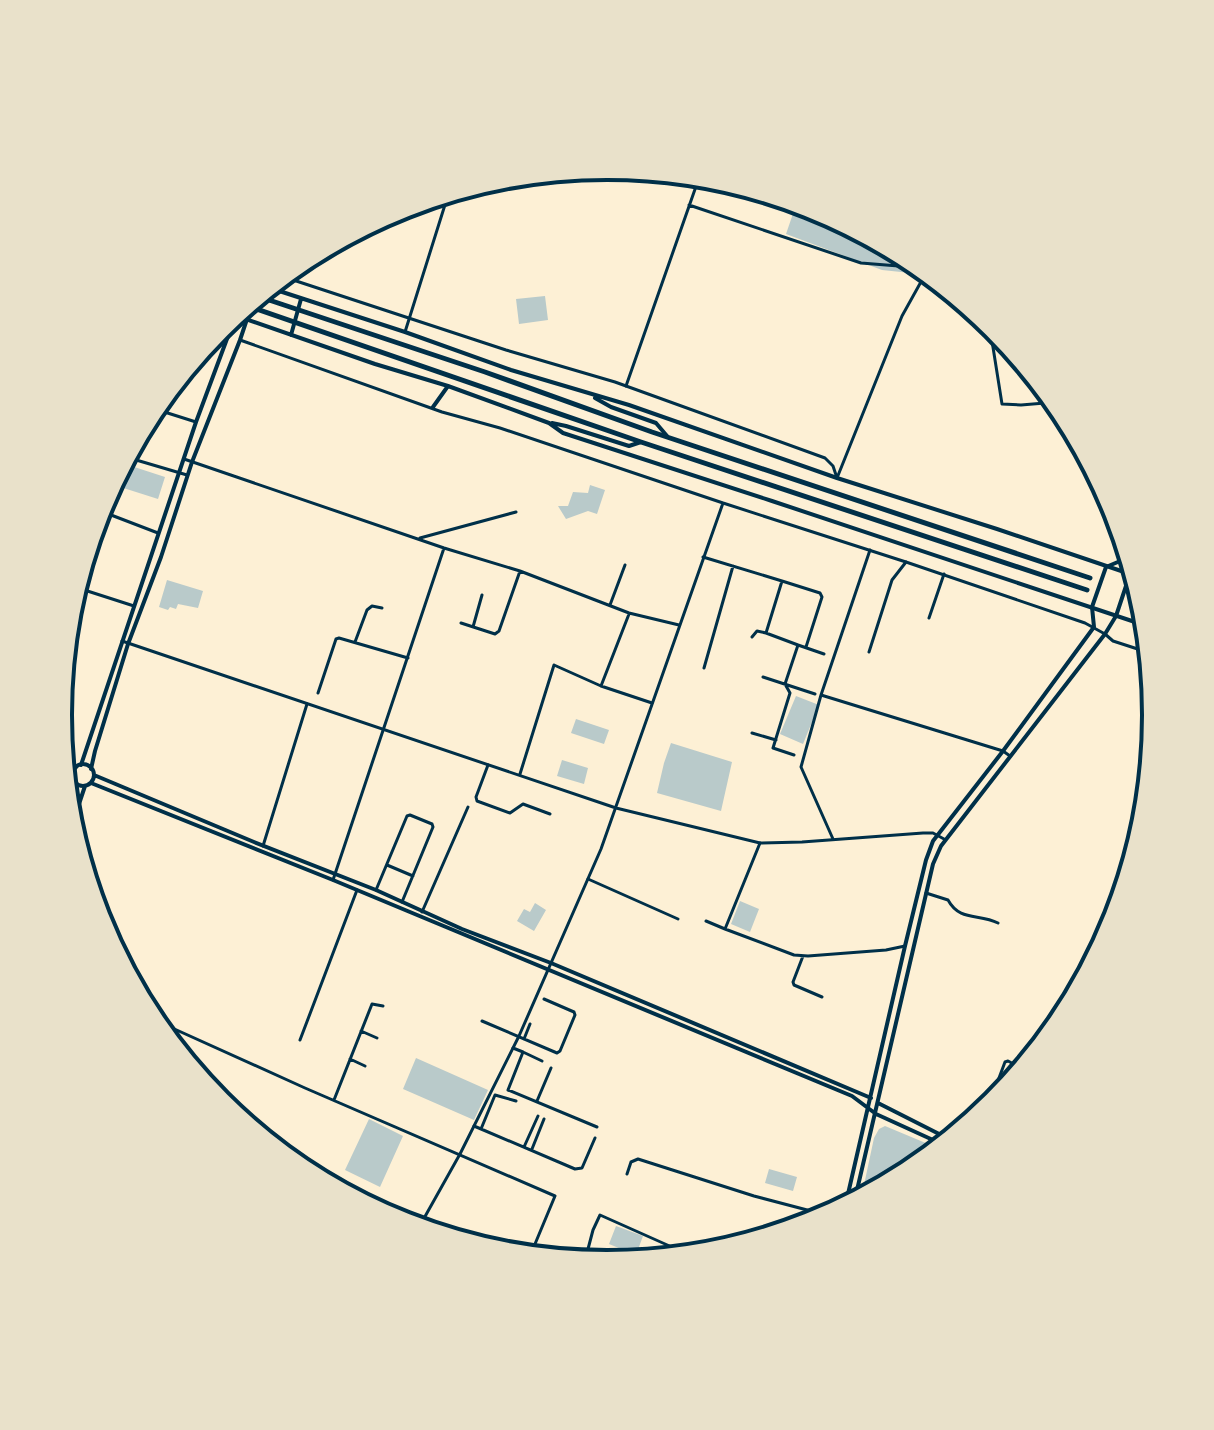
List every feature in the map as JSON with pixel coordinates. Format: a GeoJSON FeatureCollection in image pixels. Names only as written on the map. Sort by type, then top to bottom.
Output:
{"type":"FeatureCollection","features":[{"type":"Feature","properties":{"kind":"highway"},"geometry":{"type":"LineString","coordinates":[[268,301],[1090,578]]}},
{"type":"Feature","properties":{"kind":"highway"},"geometry":{"type":"LineString","coordinates":[[258,310],[629,438],[1087,590]]}},
{"type":"Feature","properties":{"kind":"main road"},"geometry":{"type":"LineString","coordinates":[[280,292],[511,370],[629,405],[837,478],[1122,572]]}},
{"type":"Feature","properties":{"kind":"main road"},"geometry":{"type":"LineString","coordinates":[[291,335],[301,298]]}},
{"type":"Feature","properties":{"kind":"main road"},"geometry":{"type":"LineString","coordinates":[[91,769],[128,644],[192,462],[248,319],[549,423],[629,446],[641,442]]}},
{"type":"Feature","properties":{"kind":"main road"},"geometry":{"type":"LineString","coordinates":[[75,772],[226,340]]}},
{"type":"Feature","properties":{"kind":"main road"},"geometry":{"type":"LineString","coordinates":[[433,407],[448,386]]}},
{"type":"Feature","properties":{"kind":"main road"},"geometry":{"type":"LineString","coordinates":[[586,394],[611,407],[656,423],[668,437]]}},
{"type":"Feature","properties":{"kind":"main road"},"geometry":{"type":"LineString","coordinates":[[549,423],[563,433],[1134,622]]}},
{"type":"Feature","properties":{"kind":"main road"},"geometry":{"type":"LineString","coordinates":[[848,1193],[905,946],[933,841],[1094,627],[1092,607],[1106,567],[1119,561]]}},
{"type":"Feature","properties":{"kind":"main road"},"geometry":{"type":"LineString","coordinates":[[858,1187],[933,864],[941,846],[1105,634],[1127,590]]}},
{"type":"Feature","properties":{"kind":"main road"},"geometry":{"type":"LineString","coordinates":[[79,766],[87,766],[94,775],[199,823],[334,877],[376,890],[422,912],[871,1098],[939,1134]]}},
{"type":"Feature","properties":{"kind":"main road"},"geometry":{"type":"LineString","coordinates":[[77,783],[85,786],[91,783],[94,775]]}},
{"type":"Feature","properties":{"kind":"main road"},"geometry":{"type":"LineString","coordinates":[[91,783],[263,846],[357,890],[852,1096],[876,1114],[932,1140]]}},
{"type":"Feature","properties":{"kind":"main road"},"geometry":{"type":"LineString","coordinates":[[80,802],[85,786]]}},
{"type":"Feature","properties":{"kind":"street"},"geometry":{"type":"LineString","coordinates":[[626,386],[695,188]]}},
{"type":"Feature","properties":{"kind":"street"},"geometry":{"type":"LineString","coordinates":[[405,332],[445,205]]}},
{"type":"Feature","properties":{"kind":"street"},"geometry":{"type":"LineString","coordinates":[[689,205],[861,263],[897,266]]}},
{"type":"Feature","properties":{"kind":"street"},"geometry":{"type":"LineString","coordinates":[[295,281],[516,354],[626,386],[825,458],[833,466],[837,478]]}},
{"type":"Feature","properties":{"kind":"street"},"geometry":{"type":"LineString","coordinates":[[837,478],[902,316],[921,282]]}},
{"type":"Feature","properties":{"kind":"street"},"geometry":{"type":"LineString","coordinates":[[240,340],[433,407],[944,574],[1094,627],[1113,641],[1137,649]]}},
{"type":"Feature","properties":{"kind":"street"},"geometry":{"type":"LineString","coordinates":[[993,345],[1002,404],[1041,403]]}},
{"type":"Feature","properties":{"kind":"street"},"geometry":{"type":"LineString","coordinates":[[166,412],[196,422]]}},
{"type":"Feature","properties":{"kind":"street"},"geometry":{"type":"LineString","coordinates":[[184,459],[520,571],[629,613],[679,625]]}},
{"type":"Feature","properties":{"kind":"street"},"geometry":{"type":"LineString","coordinates":[[137,460],[188,475]]}},
{"type":"Feature","properties":{"kind":"street"},"geometry":{"type":"LineString","coordinates":[[424,1218],[519,1036],[588,879],[723,503]]}},
{"type":"Feature","properties":{"kind":"street"},"geometry":{"type":"LineString","coordinates":[[417,539],[516,512]]}},
{"type":"Feature","properties":{"kind":"street"},"geometry":{"type":"LineString","coordinates":[[111,515],[159,533]]}},
{"type":"Feature","properties":{"kind":"street"},"geometry":{"type":"LineString","coordinates":[[334,877],[444,548]]}},
{"type":"Feature","properties":{"kind":"street"},"geometry":{"type":"LineString","coordinates":[[833,839],[801,767],[821,695],[870,550]]}},
{"type":"Feature","properties":{"kind":"street"},"geometry":{"type":"LineString","coordinates":[[703,557],[820,593],[822,597],[806,647]]}},
{"type":"Feature","properties":{"kind":"street"},"geometry":{"type":"LineString","coordinates":[[869,652],[892,580],[906,562]]}},
{"type":"Feature","properties":{"kind":"street"},"geometry":{"type":"LineString","coordinates":[[610,605],[625,565]]}},
{"type":"Feature","properties":{"kind":"street"},"geometry":{"type":"LineString","coordinates":[[704,668],[733,566]]}},
{"type":"Feature","properties":{"kind":"street"},"geometry":{"type":"LineString","coordinates":[[461,623],[495,634],[499,631],[520,571]]}},
{"type":"Feature","properties":{"kind":"street"},"geometry":{"type":"LineString","coordinates":[[929,618],[944,574]]}},
{"type":"Feature","properties":{"kind":"street"},"geometry":{"type":"LineString","coordinates":[[766,633],[782,581]]}},
{"type":"Feature","properties":{"kind":"street"},"geometry":{"type":"LineString","coordinates":[[87,591],[134,606]]}},
{"type":"Feature","properties":{"kind":"street"},"geometry":{"type":"LineString","coordinates":[[473,627],[482,595]]}},
{"type":"Feature","properties":{"kind":"street"},"geometry":{"type":"LineString","coordinates":[[355,642],[367,610],[372,606],[382,608]]}},
{"type":"Feature","properties":{"kind":"street"},"geometry":{"type":"LineString","coordinates":[[601,686],[629,613]]}},
{"type":"Feature","properties":{"kind":"street"},"geometry":{"type":"LineString","coordinates":[[752,637],[757,631],[766,633],[824,654]]}},
{"type":"Feature","properties":{"kind":"street"},"geometry":{"type":"LineString","coordinates":[[318,693],[336,639],[342,638],[408,658]]}},
{"type":"Feature","properties":{"kind":"street"},"geometry":{"type":"LineString","coordinates":[[122,641],[616,808],[760,843],[923,833],[938,835],[946,840]]}},
{"type":"Feature","properties":{"kind":"street"},"geometry":{"type":"LineString","coordinates":[[794,755],[773,748],[790,693],[785,684],[798,645]]}},
{"type":"Feature","properties":{"kind":"street"},"geometry":{"type":"LineString","coordinates":[[520,774],[554,665],[601,686],[652,703]]}},
{"type":"Feature","properties":{"kind":"street"},"geometry":{"type":"LineString","coordinates":[[763,677],[815,694]]}},
{"type":"Feature","properties":{"kind":"street"},"geometry":{"type":"LineString","coordinates":[[821,695],[1003,751],[1010,756]]}},
{"type":"Feature","properties":{"kind":"street"},"geometry":{"type":"LineString","coordinates":[[263,846],[307,703]]}},
{"type":"Feature","properties":{"kind":"street"},"geometry":{"type":"LineString","coordinates":[[752,733],[776,740]]}},
{"type":"Feature","properties":{"kind":"street"},"geometry":{"type":"LineString","coordinates":[[75,765],[79,766]]}},
{"type":"Feature","properties":{"kind":"street"},"geometry":{"type":"LineString","coordinates":[[488,765],[477,801],[510,813],[523,804],[550,814]]}},
{"type":"Feature","properties":{"kind":"street"},"geometry":{"type":"LineString","coordinates":[[422,912],[468,807]]}},
{"type":"Feature","properties":{"kind":"street"},"geometry":{"type":"LineString","coordinates":[[376,890],[407,816],[432,824],[402,902]]}},
{"type":"Feature","properties":{"kind":"street"},"geometry":{"type":"LineString","coordinates":[[725,929],[760,843]]}},
{"type":"Feature","properties":{"kind":"street"},"geometry":{"type":"LineString","coordinates":[[386,865],[413,876]]}},
{"type":"Feature","properties":{"kind":"street"},"geometry":{"type":"LineString","coordinates":[[588,879],[678,919]]}},
{"type":"Feature","properties":{"kind":"street"},"geometry":{"type":"LineString","coordinates":[[300,1040],[357,890]]}},
{"type":"Feature","properties":{"kind":"street"},"geometry":{"type":"LineString","coordinates":[[926,893],[948,900],[953,910],[960,914],[989,918],[998,923]]}},
{"type":"Feature","properties":{"kind":"street"},"geometry":{"type":"LineString","coordinates":[[706,921],[794,955],[886,950],[905,946]]}},
{"type":"Feature","properties":{"kind":"street"},"geometry":{"type":"LineString","coordinates":[[803,956],[794,985],[822,997]]}},
{"type":"Feature","properties":{"kind":"street"},"geometry":{"type":"LineString","coordinates":[[482,1021],[557,1053],[575,1015],[544,999]]}},
{"type":"Feature","properties":{"kind":"street"},"geometry":{"type":"LineString","coordinates":[[334,1100],[372,1004],[383,1006]]}},
{"type":"Feature","properties":{"kind":"street"},"geometry":{"type":"LineString","coordinates":[[524,1039],[530,1024]]}},
{"type":"Feature","properties":{"kind":"street"},"geometry":{"type":"LineString","coordinates":[[174,1029],[555,1196],[535,1245]]}},
{"type":"Feature","properties":{"kind":"street"},"geometry":{"type":"LineString","coordinates":[[361,1031],[377,1038]]}},
{"type":"Feature","properties":{"kind":"street"},"geometry":{"type":"LineString","coordinates":[[513,1048],[542,1061]]}},
{"type":"Feature","properties":{"kind":"street"},"geometry":{"type":"LineString","coordinates":[[523,1052],[508,1090],[597,1127]]}},
{"type":"Feature","properties":{"kind":"street"},"geometry":{"type":"LineString","coordinates":[[350,1059],[365,1066]]}},
{"type":"Feature","properties":{"kind":"street"},"geometry":{"type":"LineString","coordinates":[[999,1078],[1005,1062],[1013,1063]]}},
{"type":"Feature","properties":{"kind":"street"},"geometry":{"type":"LineString","coordinates":[[537,1102],[551,1068]]}},
{"type":"Feature","properties":{"kind":"street"},"geometry":{"type":"LineString","coordinates":[[496,1081],[508,1086]]}},
{"type":"Feature","properties":{"kind":"street"},"geometry":{"type":"LineString","coordinates":[[481,1129],[495,1095],[516,1101]]}},
{"type":"Feature","properties":{"kind":"street"},"geometry":{"type":"LineString","coordinates":[[486,1101],[491,1103]]}},
{"type":"Feature","properties":{"kind":"street"},"geometry":{"type":"LineString","coordinates":[[524,1147],[538,1116]]}},
{"type":"Feature","properties":{"kind":"street"},"geometry":{"type":"LineString","coordinates":[[532,1150],[544,1119]]}},
{"type":"Feature","properties":{"kind":"street"},"geometry":{"type":"LineString","coordinates":[[474,1126],[575,1169],[582,1168],[595,1138]]}},
{"type":"Feature","properties":{"kind":"street"},"geometry":{"type":"LineString","coordinates":[[627,1174],[631,1162],[638,1159],[809,1210]]}},
{"type":"Feature","properties":{"kind":"street"},"geometry":{"type":"LineString","coordinates":[[589,1249],[600,1215],[669,1246]]}},
{"type":"Feature","properties":{"kind":"shaded area"},"geometry":{"type":"Polygon","coordinates":[[[793,214],[844,235],[908,273],[882,270],[786,234],[793,214]]]}},
{"type":"Feature","properties":{"kind":"shaded area"},"geometry":{"type":"Polygon","coordinates":[[[545,296],[548,320],[519,324],[516,299],[545,296]]]}},
{"type":"Feature","properties":{"kind":"shaded area"},"geometry":{"type":"Polygon","coordinates":[[[133,467],[165,477],[158,499],[123,488],[133,467]]]}},
{"type":"Feature","properties":{"kind":"shaded area"},"geometry":{"type":"Polygon","coordinates":[[[590,485],[605,490],[597,514],[588,511],[566,519],[558,506],[568,506],[573,492],[588,493],[590,485]]]}},
{"type":"Feature","properties":{"kind":"shaded area"},"geometry":{"type":"Polygon","coordinates":[[[167,580],[203,591],[198,608],[178,604],[176,609],[159,607],[167,580]]]}},
{"type":"Feature","properties":{"kind":"shaded area"},"geometry":{"type":"Polygon","coordinates":[[[796,696],[819,705],[803,744],[780,734],[796,696]]]}},
{"type":"Feature","properties":{"kind":"shaded area"},"geometry":{"type":"Polygon","coordinates":[[[576,719],[609,730],[604,744],[571,733],[576,719]]]}},
{"type":"Feature","properties":{"kind":"shaded area"},"geometry":{"type":"Polygon","coordinates":[[[671,743],[732,762],[721,811],[657,793],[671,743]]]}},
{"type":"Feature","properties":{"kind":"shaded area"},"geometry":{"type":"Polygon","coordinates":[[[562,760],[588,768],[584,784],[557,776],[562,760]]]}},
{"type":"Feature","properties":{"kind":"shaded area"},"geometry":{"type":"Polygon","coordinates":[[[740,901],[759,909],[750,932],[731,924],[740,901]]]}},
{"type":"Feature","properties":{"kind":"shaded area"},"geometry":{"type":"Polygon","coordinates":[[[535,903],[546,910],[534,931],[517,921],[524,909],[530,912],[535,903]]]}},
{"type":"Feature","properties":{"kind":"shaded area"},"geometry":{"type":"Polygon","coordinates":[[[416,1058],[488,1090],[474,1120],[403,1089],[416,1058]]]}},
{"type":"Feature","properties":{"kind":"shaded area"},"geometry":{"type":"Polygon","coordinates":[[[369,1119],[403,1136],[380,1187],[345,1170],[369,1119]]]}},
{"type":"Feature","properties":{"kind":"shaded area"},"geometry":{"type":"Polygon","coordinates":[[[885,1126],[927,1143],[864,1183],[874,1138],[885,1126]]]}},
{"type":"Feature","properties":{"kind":"shaded area"},"geometry":{"type":"Polygon","coordinates":[[[769,1169],[797,1177],[793,1191],[765,1183],[769,1169]]]}},
{"type":"Feature","properties":{"kind":"shaded area"},"geometry":{"type":"Polygon","coordinates":[[[616,1226],[643,1236],[638,1249],[623,1250],[609,1244],[616,1226]]]}}]}
